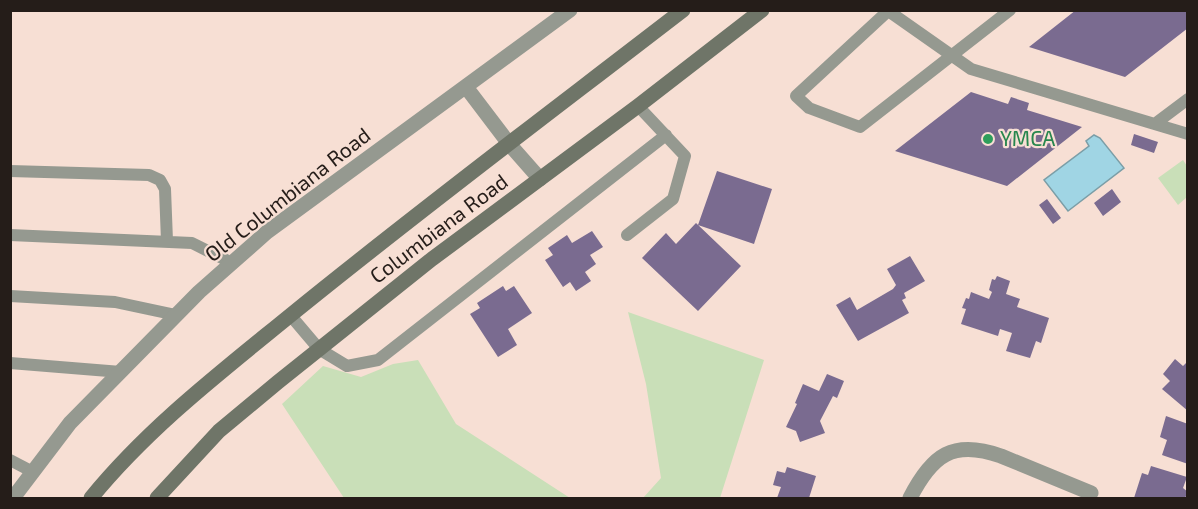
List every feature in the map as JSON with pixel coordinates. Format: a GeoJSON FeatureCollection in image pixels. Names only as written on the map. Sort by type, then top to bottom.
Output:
{"type":"FeatureCollection","features":[{"type":"Feature","properties":{"kind":"main road","name":"Columbiana Road"},"geometry":{"type":"LineString","coordinates":[[91,498],[141,443],[188,400],[351,266],[683,10]]}},
{"type":"Feature","properties":{"kind":"main road","name":"Columbiana Road"},"geometry":{"type":"LineString","coordinates":[[157,498],[219,431],[319,349],[432,259],[639,106],[762,10]]}},
{"type":"Feature","properties":{"kind":"street","name":"Old Columbiana Road"},"geometry":{"type":"LineString","coordinates":[[13,498],[70,423],[199,292],[232,262],[267,232],[570,10]]}},
{"type":"Feature","properties":{"kind":"street"},"geometry":{"type":"LineString","coordinates":[[466,87],[510,145],[540,179]]}},
{"type":"Feature","properties":{"kind":"street"},"geometry":{"type":"LineString","coordinates":[[910,498],[921,479],[936,461],[951,451],[967,448],[1001,456],[1091,493]]}},
{"type":"Feature","properties":{"kind":"lane"},"geometry":{"type":"LineString","coordinates":[[1010,10],[951,56],[860,127],[808,108],[796,96],[887,11],[951,56],[971,69],[1188,134]]}},
{"type":"Feature","properties":{"kind":"lane"},"geometry":{"type":"LineString","coordinates":[[1156,123],[1188,99]]}},
{"type":"Feature","properties":{"kind":"lane"},"geometry":{"type":"LineString","coordinates":[[627,235],[673,200],[685,156],[639,106]]}},
{"type":"Feature","properties":{"kind":"lane"},"geometry":{"type":"LineString","coordinates":[[291,316],[319,349],[347,366],[378,360],[666,135]]}},
{"type":"Feature","properties":{"kind":"lane"},"geometry":{"type":"LineString","coordinates":[[10,171],[149,176],[160,180],[165,189],[167,242]]}},
{"type":"Feature","properties":{"kind":"lane"},"geometry":{"type":"LineString","coordinates":[[10,235],[192,243],[232,262]]}},
{"type":"Feature","properties":{"kind":"lane"},"geometry":{"type":"LineString","coordinates":[[10,296],[115,302],[176,315]]}},
{"type":"Feature","properties":{"kind":"lane"},"geometry":{"type":"LineString","coordinates":[[10,363],[121,372]]}},
{"type":"Feature","properties":{"kind":"lane"},"geometry":{"type":"LineString","coordinates":[[10,460],[33,472]]}},
{"type":"Feature","properties":{"kind":"green space"},"geometry":{"type":"Polygon","coordinates":[[[1183,160],[1187,166],[1187,197],[1178,205],[1158,178],[1183,160]]]}},
{"type":"Feature","properties":{"kind":"green space"},"geometry":{"type":"Polygon","coordinates":[[[628,312],[764,360],[720,498],[643,498],[661,478],[646,384],[628,312]]]}},
{"type":"Feature","properties":{"kind":"green space"},"geometry":{"type":"Polygon","coordinates":[[[418,360],[456,424],[570,498],[344,498],[282,404],[323,366],[361,377],[393,364],[418,360]]]}},
{"type":"Feature","properties":{"kind":"water"},"geometry":{"type":"Polygon","coordinates":[[[1094,135],[1100,138],[1124,168],[1068,211],[1044,180],[1089,146],[1086,141],[1094,135]]]}},
{"type":"Feature","properties":{"kind":"building"},"geometry":{"type":"Polygon","coordinates":[[[1076,10],[1188,10],[1188,28],[1125,77],[1029,47],[1076,10]]]}},
{"type":"Feature","properties":{"kind":"building","name":"YMCA"},"geometry":{"type":"Polygon","coordinates":[[[971,92],[1008,104],[1011,97],[1029,103],[1027,110],[1082,127],[1007,186],[895,151],[971,92]]]}},
{"type":"Feature","properties":{"kind":"building"},"geometry":{"type":"Polygon","coordinates":[[[1134,134],[1158,142],[1154,153],[1131,145],[1134,134]]]}},
{"type":"Feature","properties":{"kind":"building"},"geometry":{"type":"Polygon","coordinates":[[[717,171],[772,189],[754,244],[698,225],[717,171]]]}},
{"type":"Feature","properties":{"kind":"building"},"geometry":{"type":"Polygon","coordinates":[[[1112,189],[1121,202],[1103,216],[1094,203],[1112,189]]]}},
{"type":"Feature","properties":{"kind":"building"},"geometry":{"type":"Polygon","coordinates":[[[1047,199],[1061,218],[1053,224],[1039,205],[1047,199]]]}},
{"type":"Feature","properties":{"kind":"building"},"geometry":{"type":"Polygon","coordinates":[[[696,223],[741,266],[698,311],[642,258],[666,233],[676,244],[696,223]]]}},
{"type":"Feature","properties":{"kind":"building"},"geometry":{"type":"Polygon","coordinates":[[[592,231],[603,247],[590,255],[596,264],[585,272],[591,281],[576,291],[570,282],[563,287],[545,260],[553,255],[548,248],[567,235],[572,243],[592,231]]]}},
{"type":"Feature","properties":{"kind":"building"},"geometry":{"type":"Polygon","coordinates":[[[910,256],[925,281],[904,293],[906,298],[902,300],[909,313],[858,341],[836,305],[850,297],[857,310],[893,289],[896,285],[887,269],[910,256]]]}},
{"type":"Feature","properties":{"kind":"building"},"geometry":{"type":"Polygon","coordinates":[[[997,276],[1010,281],[1006,294],[1020,299],[1017,307],[1049,318],[1041,343],[1036,341],[1030,358],[1006,351],[1012,333],[1000,329],[998,336],[961,324],[966,309],[962,308],[966,298],[969,299],[971,292],[989,299],[992,292],[989,290],[992,279],[995,280],[997,276]]]}},
{"type":"Feature","properties":{"kind":"building"},"geometry":{"type":"Polygon","coordinates":[[[503,286],[506,291],[514,286],[532,313],[508,329],[517,345],[498,357],[470,314],[480,308],[477,303],[503,286]]]}},
{"type":"Feature","properties":{"kind":"building"},"geometry":{"type":"Polygon","coordinates":[[[1175,359],[1183,366],[1188,361],[1188,411],[1162,389],[1170,381],[1163,374],[1175,359]]]}},
{"type":"Feature","properties":{"kind":"building"},"geometry":{"type":"Polygon","coordinates":[[[827,374],[844,381],[837,398],[833,396],[820,421],[825,433],[800,442],[796,431],[786,427],[797,404],[795,403],[803,384],[819,391],[827,374]]]}},
{"type":"Feature","properties":{"kind":"building"},"geometry":{"type":"Polygon","coordinates":[[[1166,416],[1188,424],[1188,464],[1162,455],[1167,440],[1160,437],[1166,416]]]}},
{"type":"Feature","properties":{"kind":"building"},"geometry":{"type":"Polygon","coordinates":[[[1151,466],[1187,477],[1183,488],[1188,492],[1185,498],[1134,498],[1142,473],[1148,475],[1151,466]]]}},
{"type":"Feature","properties":{"kind":"building"},"geometry":{"type":"Polygon","coordinates":[[[787,467],[816,476],[809,498],[777,498],[781,487],[773,485],[777,471],[785,473],[787,467]]]}},
{"type":"Feature","properties":{"kind":"place","name":"YMCA"},"geometry":{"type":"Point","coordinates":[988,139]}}]}
